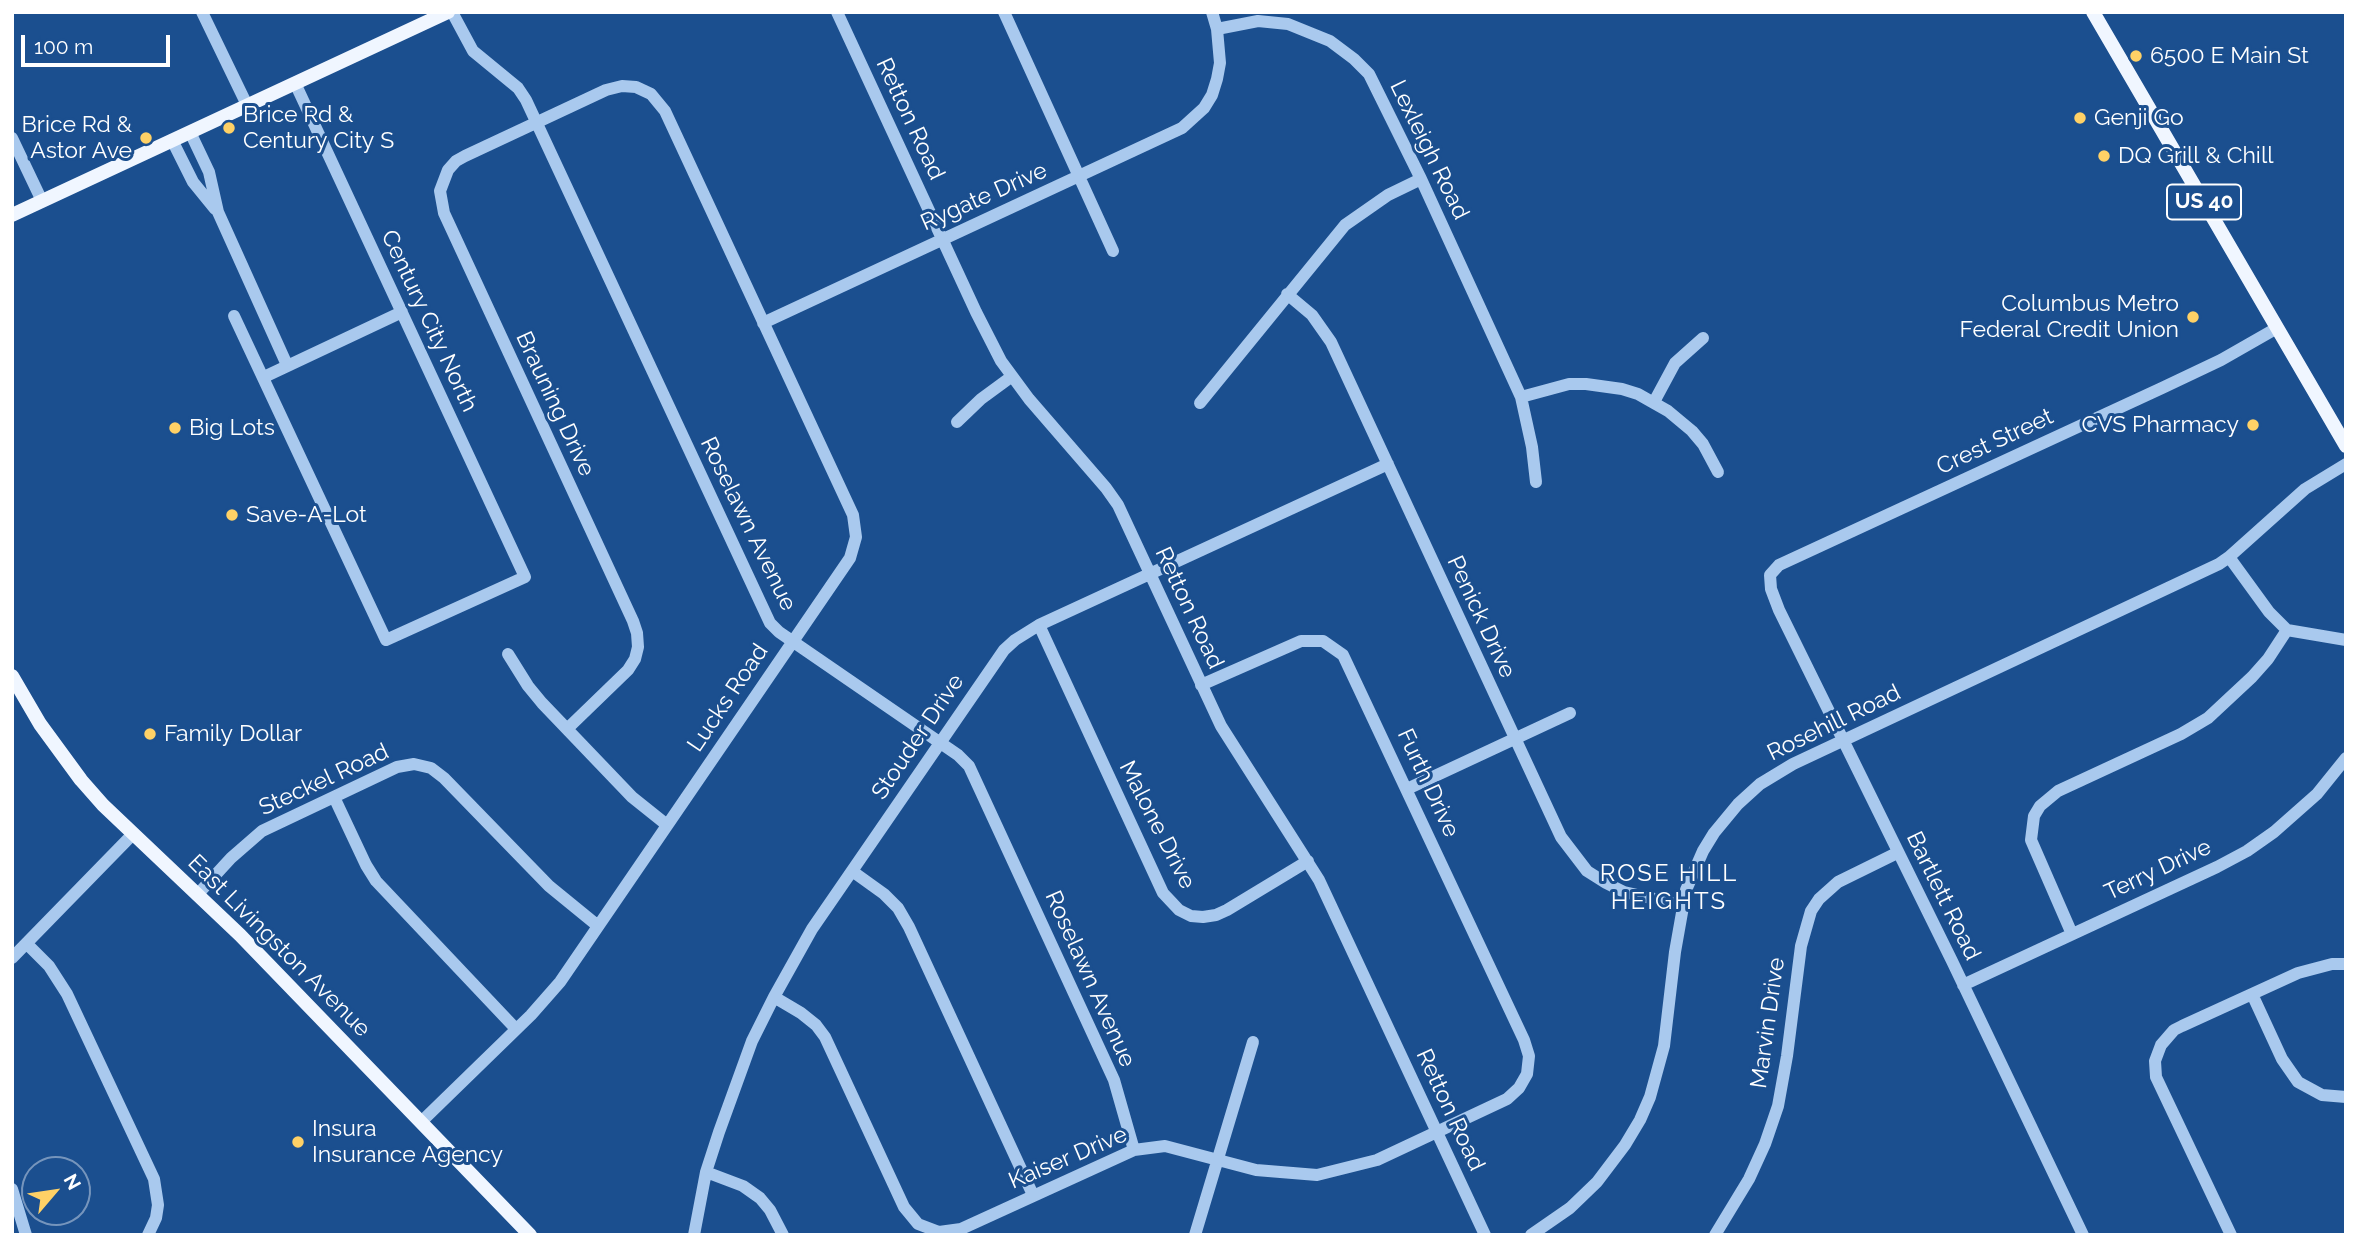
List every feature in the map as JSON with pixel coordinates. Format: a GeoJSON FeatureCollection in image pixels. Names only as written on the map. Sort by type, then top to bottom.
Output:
{"type":"FeatureCollection","features":[{"type":"Feature","properties":{"kind":"main road"},"geometry":{"type":"LineString","coordinates":[[12,215],[450,12]]}},
{"type":"Feature","properties":{"kind":"main road","name":"US 40"},"geometry":{"type":"LineString","coordinates":[[2093,12],[2346,446]]}},
{"type":"Feature","properties":{"kind":"main road","name":"East Livingston Avenue"},"geometry":{"type":"LineString","coordinates":[[12,676],[40,724],[92,793],[132,835],[240,935],[530,1235]]}},
{"type":"Feature","properties":{"kind":"street"},"geometry":{"type":"LineString","coordinates":[[202,12],[247,105]]}},
{"type":"Feature","properties":{"kind":"street","name":"Roselawn Avenue"},"geometry":{"type":"LineString","coordinates":[[450,12],[473,51],[518,88],[526,100],[765,615],[779,632],[964,760],[975,776],[1114,1080],[1134,1150]]}},
{"type":"Feature","properties":{"kind":"street","name":"Retton Road"},"geometry":{"type":"LineString","coordinates":[[837,12],[985,331],[1011,377],[1114,499],[1201,685],[1235,750],[1308,861],[1331,903],[1485,1235]]}},
{"type":"Feature","properties":{"kind":"street"},"geometry":{"type":"LineString","coordinates":[[1004,12],[1113,251]]}},
{"type":"Feature","properties":{"kind":"street"},"geometry":{"type":"LineString","coordinates":[[1212,12],[1217,29]]}},
{"type":"Feature","properties":{"kind":"street","name":"Lexleigh Road"},"geometry":{"type":"LineString","coordinates":[[1217,29],[1258,21],[1288,24],[1317,34],[1342,49],[1368,74],[1421,179],[1521,397],[1532,447],[1535,482]]}},
{"type":"Feature","properties":{"kind":"street","name":"Rygate Drive"},"geometry":{"type":"LineString","coordinates":[[763,323],[1182,128],[1193,120],[1212,95],[1220,63],[1217,29]]}},
{"type":"Feature","properties":{"kind":"street","name":"Century City North"},"geometry":{"type":"LineString","coordinates":[[264,377],[386,640],[525,577],[295,83]]}},
{"type":"Feature","properties":{"kind":"street","name":"Lucks Road"},"geometry":{"type":"LineString","coordinates":[[421,1122],[547,999],[850,558],[856,537],[853,515],[665,111],[650,94],[636,87],[614,88],[537,123]]}},
{"type":"Feature","properties":{"kind":"street","name":"Brauning Drive"},"geometry":{"type":"LineString","coordinates":[[537,123],[456,161],[443,180],[440,191],[444,213],[637,633],[638,647],[628,670],[567,729]]}},
{"type":"Feature","properties":{"kind":"street"},"geometry":{"type":"LineString","coordinates":[[190,132],[209,172],[218,212],[287,365]]}},
{"type":"Feature","properties":{"kind":"street"},"geometry":{"type":"LineString","coordinates":[[12,138],[42,201]]}},
{"type":"Feature","properties":{"kind":"street"},"geometry":{"type":"LineString","coordinates":[[172,140],[193,182],[218,212]]}},
{"type":"Feature","properties":{"kind":"street"},"geometry":{"type":"LineString","coordinates":[[1200,403],[1345,225],[1388,195],[1421,179]]}},
{"type":"Feature","properties":{"kind":"street","name":"Penick Drive"},"geometry":{"type":"LineString","coordinates":[[1287,294],[1322,326],[1561,837],[1587,871],[1624,892],[1682,905]]}},
{"type":"Feature","properties":{"kind":"street"},"geometry":{"type":"LineString","coordinates":[[234,316],[264,377],[401,312]]}},
{"type":"Feature","properties":{"kind":"street","name":"Crest Street"},"geometry":{"type":"LineString","coordinates":[[1770,575],[1779,565],[2221,360],[2277,328]]}},
{"type":"Feature","properties":{"kind":"street"},"geometry":{"type":"LineString","coordinates":[[1654,402],[1675,363],[1703,338]]}},
{"type":"Feature","properties":{"kind":"street"},"geometry":{"type":"LineString","coordinates":[[957,422],[981,399],[1011,377]]}},
{"type":"Feature","properties":{"kind":"street"},"geometry":{"type":"LineString","coordinates":[[1521,397],[1554,388],[1586,384],[1622,389],[1654,402],[1692,431],[1703,444],[1717,472]]}},
{"type":"Feature","properties":{"kind":"street","name":"Stouder Drive"},"geometry":{"type":"LineString","coordinates":[[694,1235],[706,1172],[734,1088],[752,1041],[774,997],[813,929],[1004,650],[1014,640],[1039,625],[1388,464]]}},
{"type":"Feature","properties":{"kind":"street","name":"Rosehill Road"},"geometry":{"type":"LineString","coordinates":[[1531,1235],[1570,1208],[1597,1182],[1640,1120],[1656,1077],[1664,1045],[1682,905],[1703,850],[1738,804],[1779,772],[2191,579],[2229,557],[2305,488],[2346,464]]}},
{"type":"Feature","properties":{"kind":"street"},"geometry":{"type":"LineString","coordinates":[[2229,557],[2269,612],[2287,630],[2346,640]]}},
{"type":"Feature","properties":{"kind":"street","name":"Bartlett Road"},"geometry":{"type":"LineString","coordinates":[[1770,575],[1769,582],[1776,603],[2083,1235]]}},
{"type":"Feature","properties":{"kind":"street","name":"Malone Drive"},"geometry":{"type":"LineString","coordinates":[[1039,625],[1163,893],[1179,911],[1203,917],[1227,910],[1308,861]]}},
{"type":"Feature","properties":{"kind":"street"},"geometry":{"type":"LineString","coordinates":[[2072,934],[2031,840],[2034,816],[2040,806],[2058,791],[2181,734],[2208,718],[2252,677],[2287,630]]}},
{"type":"Feature","properties":{"kind":"street","name":"Furth Drive"},"geometry":{"type":"LineString","coordinates":[[1201,685],[1289,645],[1313,639],[1323,641],[1343,654],[1524,1040],[1529,1056],[1527,1073]]}},
{"type":"Feature","properties":{"kind":"street"},"geometry":{"type":"LineString","coordinates":[[508,654],[528,686],[567,729],[632,797],[667,825]]}},
{"type":"Feature","properties":{"kind":"street"},"geometry":{"type":"LineString","coordinates":[[1407,789],[1570,713]]}},
{"type":"Feature","properties":{"kind":"street","name":"Terry Drive"},"geometry":{"type":"LineString","coordinates":[[1963,985],[2247,851],[2274,832],[2317,794],[2346,758]]}},
{"type":"Feature","properties":{"kind":"street","name":"Steckel Road"},"geometry":{"type":"LineString","coordinates":[[197,895],[246,843],[262,831],[405,764],[422,765],[444,778],[548,886],[598,926]]}},
{"type":"Feature","properties":{"kind":"street"},"geometry":{"type":"LineString","coordinates":[[334,797],[376,881],[516,1029]]}},
{"type":"Feature","properties":{"kind":"street"},"geometry":{"type":"LineString","coordinates":[[12,958],[132,835]]}},
{"type":"Feature","properties":{"kind":"street","name":"Marvin Drive"},"geometry":{"type":"LineString","coordinates":[[1715,1235],[1749,1179],[1778,1106],[1801,946],[1811,911],[1838,882],[1897,853]]}},
{"type":"Feature","properties":{"kind":"street"},"geometry":{"type":"LineString","coordinates":[[852,871],[884,894],[898,908],[909,927],[1033,1195]]}},
{"type":"Feature","properties":{"kind":"street"},"geometry":{"type":"LineString","coordinates":[[27,944],[49,966],[67,994],[154,1179],[159,1205],[153,1233]]}},
{"type":"Feature","properties":{"kind":"street"},"geometry":{"type":"LineString","coordinates":[[2231,1235],[2160,1085],[2155,1070],[2157,1055],[2166,1038],[2174,1030],[2298,973],[2332,964],[2346,964]]}},
{"type":"Feature","properties":{"kind":"street"},"geometry":{"type":"LineString","coordinates":[[2252,994],[2282,1059],[2298,1082],[2322,1095],[2346,1097]]}},
{"type":"Feature","properties":{"kind":"street","name":"Kaiser Drive"},"geometry":{"type":"LineString","coordinates":[[774,997],[801,1013],[816,1025],[825,1037],[904,1207],[918,1224],[939,1232],[961,1229],[1134,1150],[1165,1146],[1256,1170],[1317,1175],[1377,1160],[1507,1099],[1519,1088],[1527,1073]]}},
{"type":"Feature","properties":{"kind":"street"},"geometry":{"type":"LineString","coordinates":[[1195,1235],[1253,1042]]}},
{"type":"Feature","properties":{"kind":"street"},"geometry":{"type":"LineString","coordinates":[[706,1172],[743,1186],[760,1198],[770,1210],[783,1235]]}},
{"type":"Feature","properties":{"kind":"street"},"geometry":{"type":"LineString","coordinates":[[12,1189],[26,1235]]}},
{"type":"Feature","properties":{"kind":"place","name":"6500 E Main St"},"geometry":{"type":"Point","coordinates":[2136,56]}},
{"type":"Feature","properties":{"kind":"place","name":"Genji Go"},"geometry":{"type":"Point","coordinates":[2080,118]}},
{"type":"Feature","properties":{"kind":"place","name":"Brice Rd & Century City S"},"geometry":{"type":"Point","coordinates":[229,128]}},
{"type":"Feature","properties":{"kind":"place","name":"Brice Rd & Astor Ave"},"geometry":{"type":"Point","coordinates":[146,138]}},
{"type":"Feature","properties":{"kind":"place","name":"DQ Grill & Chill"},"geometry":{"type":"Point","coordinates":[2104,156]}},
{"type":"Feature","properties":{"kind":"place","name":"Columbus Metro Federal Credit Union"},"geometry":{"type":"Point","coordinates":[2193,317]}},
{"type":"Feature","properties":{"kind":"place","name":"CVS Pharmacy"},"geometry":{"type":"Point","coordinates":[2253,425]}},
{"type":"Feature","properties":{"kind":"place","name":"Big Lots"},"geometry":{"type":"Point","coordinates":[175,428]}},
{"type":"Feature","properties":{"kind":"place","name":"Save-A-Lot"},"geometry":{"type":"Point","coordinates":[232,515]}},
{"type":"Feature","properties":{"kind":"place","name":"Family Dollar"},"geometry":{"type":"Point","coordinates":[150,734]}},
{"type":"Feature","properties":{"kind":"place","name":"Insura Insurance Agency"},"geometry":{"type":"Point","coordinates":[298,1142]}},
{"type":"Feature","properties":{"kind":"district","name":"ROSE HILL HEIGHTS"},"geometry":{"type":"Point","coordinates":[1669,888]}}]}
